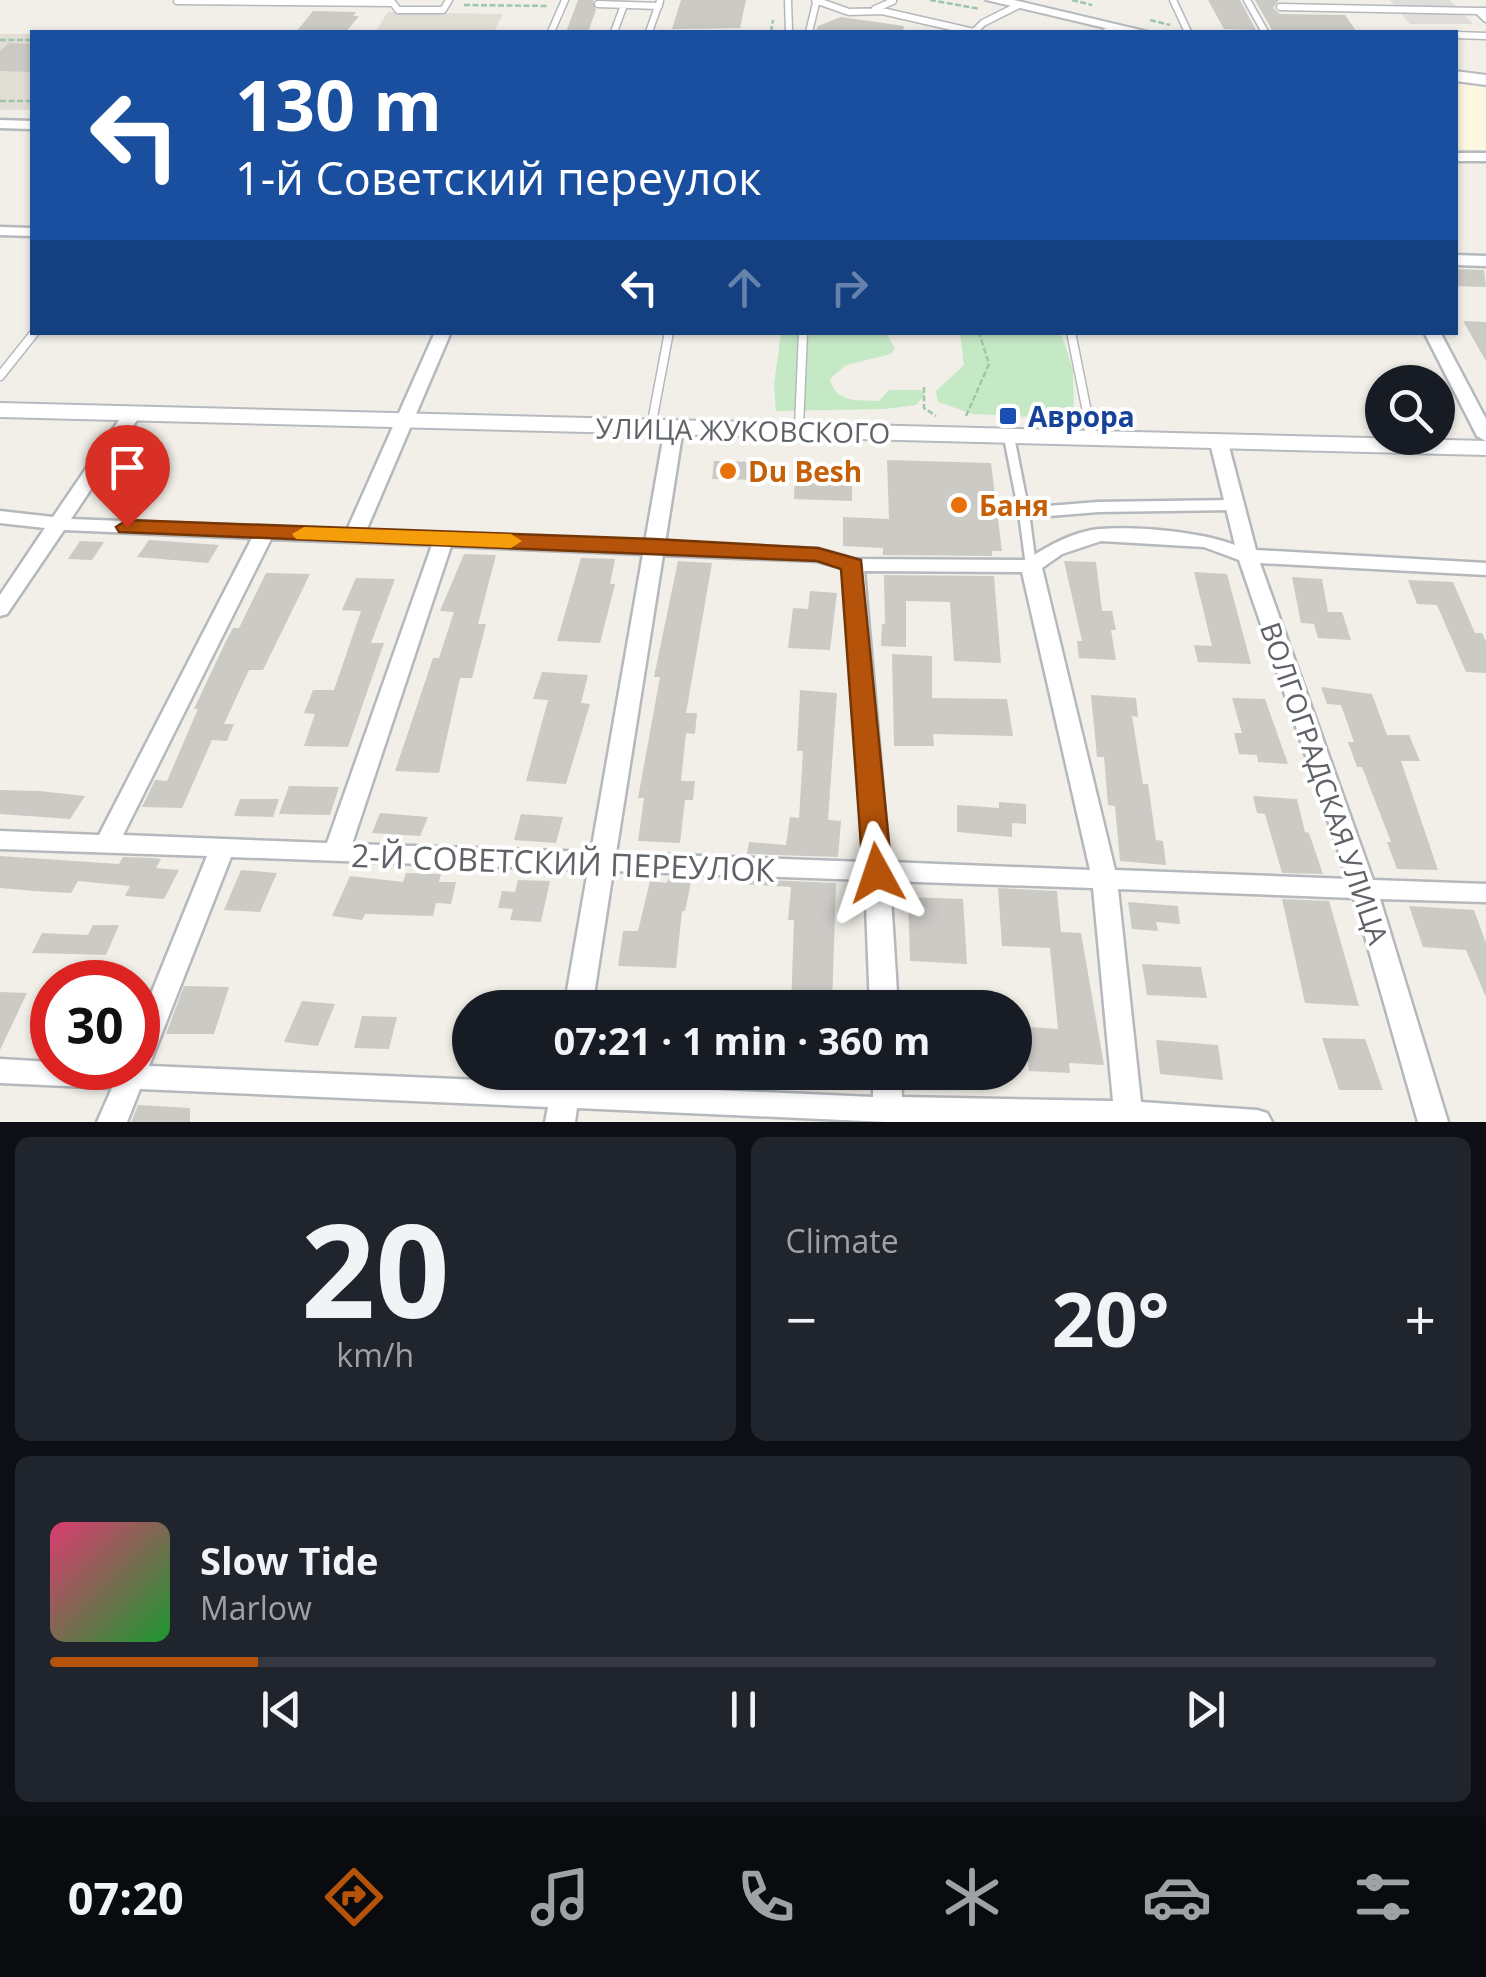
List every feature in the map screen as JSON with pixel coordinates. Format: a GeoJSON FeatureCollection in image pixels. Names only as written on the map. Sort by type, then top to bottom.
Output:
{"type":"FeatureCollection","features":[{"type":"Feature","properties":{"kind":"street"},"geometry":{"type":"LineString","coordinates":[[993,0],[1110,30]]}},
{"type":"Feature","properties":{"kind":"street"},"geometry":{"type":"LineString","coordinates":[[1458,76],[1486,80]]}},
{"type":"Feature","properties":{"kind":"street"},"geometry":{"type":"LineString","coordinates":[[0,124],[30,125]]}},
{"type":"Feature","properties":{"kind":"street"},"geometry":{"type":"LineString","coordinates":[[1458,157],[1486,158]]}},
{"type":"Feature","properties":{"kind":"street"},"geometry":{"type":"LineString","coordinates":[[0,232],[30,232]]}},
{"type":"Feature","properties":{"kind":"street"},"geometry":{"type":"LineString","coordinates":[[1458,260],[1486,261]]}},
{"type":"Feature","properties":{"kind":"street"},"geometry":{"type":"LineString","coordinates":[[354,536],[442,335]]}},
{"type":"Feature","properties":{"kind":"street"},"geometry":{"type":"LineString","coordinates":[[1434,335],[1486,436]]}},
{"type":"Feature","properties":{"kind":"street","name":"УЛИЦА ЖУКОВСКОГО"},"geometry":{"type":"LineString","coordinates":[[0,410],[1486,448]]}},
{"type":"Feature","properties":{"kind":"street"},"geometry":{"type":"LineString","coordinates":[[0,610],[132,414]]}},
{"type":"Feature","properties":{"kind":"street"},"geometry":{"type":"LineString","coordinates":[[581,990],[654,546],[662,428]]}},
{"type":"Feature","properties":{"kind":"street","name":"ВОЛГОГРАДСКАЯ УЛИЦА"},"geometry":{"type":"LineString","coordinates":[[1219,443],[1248,556],[1364,888],[1433,1122]]}},
{"type":"Feature","properties":{"kind":"street"},"geometry":{"type":"LineString","coordinates":[[0,517],[59,524],[818,555],[852,565],[1031,566],[1055,550],[1098,535],[1207,541],[1248,556],[1484,571]]}},
{"type":"Feature","properties":{"kind":"street"},"geometry":{"type":"LineString","coordinates":[[106,844],[264,533]]}},
{"type":"Feature","properties":{"kind":"street"},"geometry":{"type":"LineString","coordinates":[[336,853],[444,539]]}},
{"type":"Feature","properties":{"kind":"street"},"geometry":{"type":"LineString","coordinates":[[852,565],[883,990]]}},
{"type":"Feature","properties":{"kind":"street"},"geometry":{"type":"LineString","coordinates":[[1031,566],[1105,881],[1129,1118]]}},
{"type":"Feature","properties":{"kind":"street","name":"2-Й СОВЕТСКИЙ ПЕРЕУЛОК"},"geometry":{"type":"LineString","coordinates":[[0,840],[1486,893]]}},
{"type":"Feature","properties":{"kind":"street"},"geometry":{"type":"LineString","coordinates":[[160,1003],[222,849]]}},
{"type":"Feature","properties":{"kind":"street"},"geometry":{"type":"LineString","coordinates":[[0,1070],[30,1070]]}},
{"type":"Feature","properties":{"kind":"street"},"geometry":{"type":"LineString","coordinates":[[160,1070],[878,1114],[1257,1122]]}},
{"type":"Feature","properties":{"kind":"street"},"geometry":{"type":"LineString","coordinates":[[112,1122],[125,1090]]}},
{"type":"Feature","properties":{"kind":"lane"},"geometry":{"type":"LineString","coordinates":[[178,0],[394,2],[398,10],[443,10],[449,0]]}},
{"type":"Feature","properties":{"kind":"lane"},"geometry":{"type":"LineString","coordinates":[[788,0],[788,30]]}},
{"type":"Feature","properties":{"kind":"lane"},"geometry":{"type":"LineString","coordinates":[[1173,0],[1187,30]]}},
{"type":"Feature","properties":{"kind":"lane"},"geometry":{"type":"LineString","coordinates":[[1248,0],[1264,30]]}},
{"type":"Feature","properties":{"kind":"lane"},"geometry":{"type":"LineString","coordinates":[[865,13],[893,1]]}},
{"type":"Feature","properties":{"kind":"lane"},"geometry":{"type":"LineString","coordinates":[[552,30],[564,2],[576,4]]}},
{"type":"Feature","properties":{"kind":"lane"},"geometry":{"type":"LineString","coordinates":[[810,30],[816,2],[865,13],[882,11],[965,30]]}},
{"type":"Feature","properties":{"kind":"lane"},"geometry":{"type":"LineString","coordinates":[[598,4],[660,3],[651,30]]}},
{"type":"Feature","properties":{"kind":"lane"},"geometry":{"type":"LineString","coordinates":[[615,30],[624,5]]}},
{"type":"Feature","properties":{"kind":"lane"},"geometry":{"type":"LineString","coordinates":[[976,30],[983,22],[1017,6]]}},
{"type":"Feature","properties":{"kind":"lane"},"geometry":{"type":"LineString","coordinates":[[1280,8],[1482,11],[1486,19]]}},
{"type":"Feature","properties":{"kind":"lane"},"geometry":{"type":"LineString","coordinates":[[1458,35],[1486,36]]}},
{"type":"Feature","properties":{"kind":"lane"},"geometry":{"type":"LineString","coordinates":[[0,376],[33,335]]}},
{"type":"Feature","properties":{"kind":"lane"},"geometry":{"type":"LineString","coordinates":[[662,428],[669,335]]}},
{"type":"Feature","properties":{"kind":"lane"},"geometry":{"type":"LineString","coordinates":[[799,431],[804,335]]}},
{"type":"Feature","properties":{"kind":"lane"},"geometry":{"type":"LineString","coordinates":[[1072,335],[1092,439]]}},
{"type":"Feature","properties":{"kind":"lane"},"geometry":{"type":"LineString","coordinates":[[1009,437],[1031,566]]}},
{"type":"Feature","properties":{"kind":"lane"},"geometry":{"type":"LineString","coordinates":[[1024,513],[1234,504]]}},
{"type":"Feature","properties":{"kind":"path"},"geometry":{"type":"LineString","coordinates":[[462,5],[470,0]]}},
{"type":"Feature","properties":{"kind":"path"},"geometry":{"type":"LineString","coordinates":[[534,0],[542,7]]}},
{"type":"Feature","properties":{"kind":"path"},"geometry":{"type":"LineString","coordinates":[[443,10],[462,5],[542,7],[564,2]]}},
{"type":"Feature","properties":{"kind":"path"},"geometry":{"type":"LineString","coordinates":[[0,40],[30,40]]}},
{"type":"Feature","properties":{"kind":"path"},"geometry":{"type":"LineString","coordinates":[[0,101],[30,101]]}},
{"type":"Feature","properties":{"kind":"path"},"geometry":{"type":"LineString","coordinates":[[965,418],[989,364],[980,335]]}},
{"type":"Feature","properties":{"kind":"path"},"geometry":{"type":"LineString","coordinates":[[924,387],[924,408],[940,418]]}},
{"type":"Feature","properties":{"kind":"shaded area"},"geometry":{"type":"Polygon","coordinates":[[[1390,0],[1450,0],[1473,24],[1410,24],[1390,0]]]}},
{"type":"Feature","properties":{"kind":"shaded area"},"geometry":{"type":"Polygon","coordinates":[[[388,12],[503,14],[495,30],[376,30],[388,12]]]}},
{"type":"Feature","properties":{"kind":"shaded area"},"geometry":{"type":"Polygon","coordinates":[[[0,34],[30,34],[30,110],[0,110],[0,34]]]}},
{"type":"Feature","properties":{"kind":"shaded area"},"geometry":{"type":"Polygon","coordinates":[[[1458,84],[1486,88],[1486,150],[1458,149],[1458,84]]]}},
{"type":"Feature","properties":{"kind":"green space"},"geometry":{"type":"Polygon","coordinates":[[[781,335],[887,335],[895,349],[891,354],[846,365],[830,379],[833,387],[842,396],[856,400],[879,401],[889,390],[921,390],[925,395],[916,405],[885,409],[776,411],[774,385],[781,335]]]}},
{"type":"Feature","properties":{"kind":"green space"},"geometry":{"type":"Polygon","coordinates":[[[960,335],[1062,335],[1073,370],[1074,419],[973,414],[938,402],[936,391],[964,365],[960,335]]]}},
{"type":"Feature","properties":{"kind":"building"},"geometry":{"type":"Polygon","coordinates":[[[578,0],[593,0],[596,10],[589,30],[567,30],[578,0]]]}},
{"type":"Feature","properties":{"kind":"building"},"geometry":{"type":"Polygon","coordinates":[[[681,0],[746,0],[740,28],[672,29],[681,0]]]}},
{"type":"Feature","properties":{"kind":"building"},"geometry":{"type":"Polygon","coordinates":[[[1208,0],[1240,0],[1256,30],[1224,29],[1208,0]]]}},
{"type":"Feature","properties":{"kind":"building"},"geometry":{"type":"Polygon","coordinates":[[[1255,0],[1279,0],[1273,8],[1280,14],[1345,15],[1356,30],[1272,30],[1255,0]]]}},
{"type":"Feature","properties":{"kind":"building"},"geometry":{"type":"Polygon","coordinates":[[[313,11],[356,12],[353,16],[359,16],[348,30],[298,30],[313,11]]]}},
{"type":"Feature","properties":{"kind":"building"},"geometry":{"type":"Polygon","coordinates":[[[841,17],[904,26],[903,30],[817,30],[841,17]]]}},
{"type":"Feature","properties":{"kind":"building"},"geometry":{"type":"Polygon","coordinates":[[[9,43],[30,44],[30,72],[0,71],[0,51],[9,43]]]}},
{"type":"Feature","properties":{"kind":"building"},"geometry":{"type":"Polygon","coordinates":[[[1458,269],[1484,270],[1486,287],[1458,286],[1458,269]]]}},
{"type":"Feature","properties":{"kind":"building"},"geometry":{"type":"Polygon","coordinates":[[[1463,321],[1486,322],[1486,361],[1463,321]]]}},
{"type":"Feature","properties":{"kind":"building","name":"Баня"},"geometry":{"type":"Polygon","coordinates":[[[887,460],[991,463],[1002,551],[992,551],[992,556],[883,555],[883,548],[843,546],[843,517],[889,519],[887,460]]]}},
{"type":"Feature","properties":{"kind":"building"},"geometry":{"type":"Polygon","coordinates":[[[714,461],[769,462],[769,480],[712,479],[714,461]]]}},
{"type":"Feature","properties":{"kind":"building"},"geometry":{"type":"Polygon","coordinates":[[[795,476],[852,478],[852,501],[794,499],[795,476]]]}},
{"type":"Feature","properties":{"kind":"building"},"geometry":{"type":"Polygon","coordinates":[[[149,540],[219,545],[208,563],[137,557],[149,540]]]}},
{"type":"Feature","properties":{"kind":"building"},"geometry":{"type":"Polygon","coordinates":[[[80,541],[104,542],[92,560],[68,559],[80,541]]]}},
{"type":"Feature","properties":{"kind":"building"},"geometry":{"type":"Polygon","coordinates":[[[464,554],[496,555],[478,624],[486,624],[472,678],[460,678],[439,773],[395,771],[433,658],[439,658],[454,612],[440,611],[464,554]]]}},
{"type":"Feature","properties":{"kind":"building"},"geometry":{"type":"Polygon","coordinates":[[[581,558],[615,559],[610,584],[615,584],[600,643],[557,641],[581,558]]]}},
{"type":"Feature","properties":{"kind":"building"},"geometry":{"type":"Polygon","coordinates":[[[678,561],[712,563],[686,713],[697,713],[695,734],[686,733],[681,781],[695,781],[693,800],[685,800],[680,843],[638,841],[644,798],[638,798],[660,677],[654,677],[678,561]]]}},
{"type":"Feature","properties":{"kind":"building"},"geometry":{"type":"Polygon","coordinates":[[[1064,561],[1096,562],[1102,611],[1112,611],[1116,630],[1111,630],[1116,660],[1079,658],[1077,641],[1082,641],[1064,561]]]}},
{"type":"Feature","properties":{"kind":"building"},"geometry":{"type":"Polygon","coordinates":[[[1194,572],[1227,574],[1251,664],[1198,662],[1194,645],[1212,646],[1194,572]]]}},
{"type":"Feature","properties":{"kind":"building"},"geometry":{"type":"Polygon","coordinates":[[[266,573],[310,574],[263,670],[249,670],[224,724],[234,724],[227,741],[212,740],[182,808],[142,807],[155,780],[167,781],[198,709],[194,709],[226,641],[233,628],[239,628],[266,573]]]}},
{"type":"Feature","properties":{"kind":"building"},"geometry":{"type":"Polygon","coordinates":[[[884,575],[994,576],[1001,663],[954,661],[950,602],[906,601],[906,647],[881,646],[885,624],[884,575]]]}},
{"type":"Feature","properties":{"kind":"building"},"geometry":{"type":"Polygon","coordinates":[[[1292,577],[1322,579],[1328,612],[1342,612],[1351,640],[1318,638],[1314,624],[1301,623],[1292,577]]]}},
{"type":"Feature","properties":{"kind":"building"},"geometry":{"type":"Polygon","coordinates":[[[356,578],[395,579],[371,643],[384,643],[348,747],[304,746],[315,714],[304,713],[313,690],[334,690],[361,611],[342,610],[356,578]]]}},
{"type":"Feature","properties":{"kind":"building"},"geometry":{"type":"Polygon","coordinates":[[[1408,580],[1453,582],[1475,633],[1482,633],[1486,641],[1486,673],[1466,672],[1437,605],[1417,604],[1408,580]]]}},
{"type":"Feature","properties":{"kind":"building"},"geometry":{"type":"Polygon","coordinates":[[[810,591],[837,593],[830,650],[788,648],[793,608],[808,609],[810,591]]]}},
{"type":"Feature","properties":{"kind":"building"},"geometry":{"type":"Polygon","coordinates":[[[892,654],[932,656],[932,698],[1007,699],[1013,736],[933,734],[934,746],[894,746],[892,654]]]}},
{"type":"Feature","properties":{"kind":"building"},"geometry":{"type":"Polygon","coordinates":[[[542,672],[588,675],[581,703],[590,704],[566,784],[526,781],[548,700],[533,699],[542,672]]]}},
{"type":"Feature","properties":{"kind":"building"},"geometry":{"type":"Polygon","coordinates":[[[1321,687],[1372,694],[1387,735],[1409,735],[1420,761],[1401,761],[1438,870],[1397,869],[1387,842],[1391,842],[1348,742],[1354,742],[1341,705],[1327,704],[1321,687]]]}},
{"type":"Feature","properties":{"kind":"building"},"geometry":{"type":"Polygon","coordinates":[[[800,690],[837,693],[828,820],[841,821],[838,857],[747,854],[749,842],[786,845],[790,817],[799,818],[803,751],[797,751],[800,690]]]}},
{"type":"Feature","properties":{"kind":"building"},"geometry":{"type":"Polygon","coordinates":[[[1091,695],[1136,698],[1138,717],[1132,716],[1143,784],[1148,784],[1156,840],[1163,841],[1166,865],[1120,861],[1115,806],[1108,805],[1104,757],[1097,757],[1091,695]]]}},
{"type":"Feature","properties":{"kind":"building"},"geometry":{"type":"Polygon","coordinates":[[[1232,698],[1265,699],[1288,764],[1258,762],[1257,755],[1239,754],[1234,733],[1242,733],[1232,698]]]}},
{"type":"Feature","properties":{"kind":"building"},"geometry":{"type":"Polygon","coordinates":[[[289,786],[339,787],[330,815],[279,814],[289,786]]]}},
{"type":"Feature","properties":{"kind":"building"},"geometry":{"type":"Polygon","coordinates":[[[0,790],[85,796],[70,819],[0,814],[0,790]]]}},
{"type":"Feature","properties":{"kind":"building"},"geometry":{"type":"Polygon","coordinates":[[[1253,796],[1297,799],[1305,832],[1309,833],[1323,874],[1282,873],[1265,814],[1257,813],[1253,796]]]}},
{"type":"Feature","properties":{"kind":"building"},"geometry":{"type":"Polygon","coordinates":[[[240,799],[279,799],[273,817],[234,816],[240,799]]]}},
{"type":"Feature","properties":{"kind":"building"},"geometry":{"type":"Polygon","coordinates":[[[999,802],[1026,804],[1026,824],[1012,823],[1012,837],[957,832],[957,805],[999,808],[999,802]]]}},
{"type":"Feature","properties":{"kind":"building"},"geometry":{"type":"Polygon","coordinates":[[[380,813],[428,817],[420,836],[372,833],[380,813]]]}},
{"type":"Feature","properties":{"kind":"building"},"geometry":{"type":"Polygon","coordinates":[[[521,814],[563,817],[556,843],[514,840],[521,814]]]}},
{"type":"Feature","properties":{"kind":"building"},"geometry":{"type":"Polygon","coordinates":[[[0,856],[119,864],[123,857],[152,858],[161,859],[156,868],[179,870],[164,899],[125,896],[130,886],[78,881],[71,893],[34,891],[0,888],[0,856]]]}},
{"type":"Feature","properties":{"kind":"building"},"geometry":{"type":"Polygon","coordinates":[[[241,870],[277,873],[260,912],[224,910],[241,870]]]}},
{"type":"Feature","properties":{"kind":"building"},"geometry":{"type":"Polygon","coordinates":[[[406,873],[441,874],[439,882],[456,882],[451,904],[436,903],[433,916],[365,914],[362,920],[332,916],[350,876],[403,882],[406,873]]]}},
{"type":"Feature","properties":{"kind":"building"},"geometry":{"type":"Polygon","coordinates":[[[669,877],[692,878],[682,911],[676,968],[618,966],[623,931],[638,931],[650,881],[667,883],[669,877]]]}},
{"type":"Feature","properties":{"kind":"building"},"geometry":{"type":"Polygon","coordinates":[[[744,879],[836,883],[833,990],[792,990],[794,920],[788,920],[791,887],[743,884],[744,879]]]}},
{"type":"Feature","properties":{"kind":"building"},"geometry":{"type":"Polygon","coordinates":[[[518,880],[550,881],[541,922],[510,920],[513,909],[498,908],[502,891],[515,892],[518,880]]]}},
{"type":"Feature","properties":{"kind":"building"},"geometry":{"type":"Polygon","coordinates":[[[998,888],[1057,891],[1061,932],[1081,933],[1104,1065],[1069,1063],[1070,1073],[1032,1071],[1032,1027],[1058,1029],[1050,948],[1002,946],[998,888]]]}},
{"type":"Feature","properties":{"kind":"building"},"geometry":{"type":"Polygon","coordinates":[[[908,897],[963,899],[967,964],[910,961],[908,897]]]}},
{"type":"Feature","properties":{"kind":"building"},"geometry":{"type":"Polygon","coordinates":[[[1282,899],[1329,901],[1359,1006],[1305,1003],[1282,899]]]}},
{"type":"Feature","properties":{"kind":"building"},"geometry":{"type":"Polygon","coordinates":[[[1128,902],[1178,906],[1180,924],[1156,922],[1158,931],[1132,929],[1128,902]]]}},
{"type":"Feature","properties":{"kind":"building"},"geometry":{"type":"Polygon","coordinates":[[[1409,906],[1474,910],[1486,943],[1486,997],[1466,950],[1423,947],[1409,906]]]}},
{"type":"Feature","properties":{"kind":"building"},"geometry":{"type":"Polygon","coordinates":[[[93,925],[119,925],[106,955],[32,953],[42,933],[88,935],[93,925]]]}},
{"type":"Feature","properties":{"kind":"building"},"geometry":{"type":"Polygon","coordinates":[[[1142,964],[1201,967],[1207,998],[1147,995],[1142,964]]]}},
{"type":"Feature","properties":{"kind":"building"},"geometry":{"type":"Polygon","coordinates":[[[184,986],[229,987],[214,1034],[166,1034],[184,986]]]}},
{"type":"Feature","properties":{"kind":"building"},"geometry":{"type":"Polygon","coordinates":[[[0,992],[27,993],[0,1050],[0,992]]]}},
{"type":"Feature","properties":{"kind":"building"},"geometry":{"type":"Polygon","coordinates":[[[302,1001],[335,1004],[318,1046],[284,1042],[302,1001]]]}},
{"type":"Feature","properties":{"kind":"building"},"geometry":{"type":"Polygon","coordinates":[[[362,1016],[397,1017],[389,1049],[354,1048],[362,1016]]]}},
{"type":"Feature","properties":{"kind":"building"},"geometry":{"type":"Polygon","coordinates":[[[1322,1038],[1365,1039],[1383,1090],[1339,1090],[1322,1038]]]}},
{"type":"Feature","properties":{"kind":"building"},"geometry":{"type":"Polygon","coordinates":[[[1156,1040],[1218,1045],[1223,1080],[1160,1074],[1156,1040]]]}},
{"type":"Feature","properties":{"kind":"building"},"geometry":{"type":"Polygon","coordinates":[[[138,1105],[190,1108],[190,1122],[131,1122],[138,1105]]]}},
{"type":"Feature","properties":{"kind":"slow traffic"},"geometry":{"type":"LineString","coordinates":[[304,534],[511,541]]}},
{"type":"Feature","properties":{"kind":"place","name":"Аврора"},"geometry":{"type":"Point","coordinates":[1008,416]}},
{"type":"Feature","properties":{"kind":"place","name":"Du Besh"},"geometry":{"type":"Point","coordinates":[728,471]}},
{"type":"Feature","properties":{"kind":"place","name":"Баня"},"geometry":{"type":"Point","coordinates":[959,505]}},
{"type":"Feature","properties":{"kind":"route"},"geometry":{"type":"LineString","coordinates":[[127,527],[654,546],[818,555],[852,565],[877,873]]}}]}
